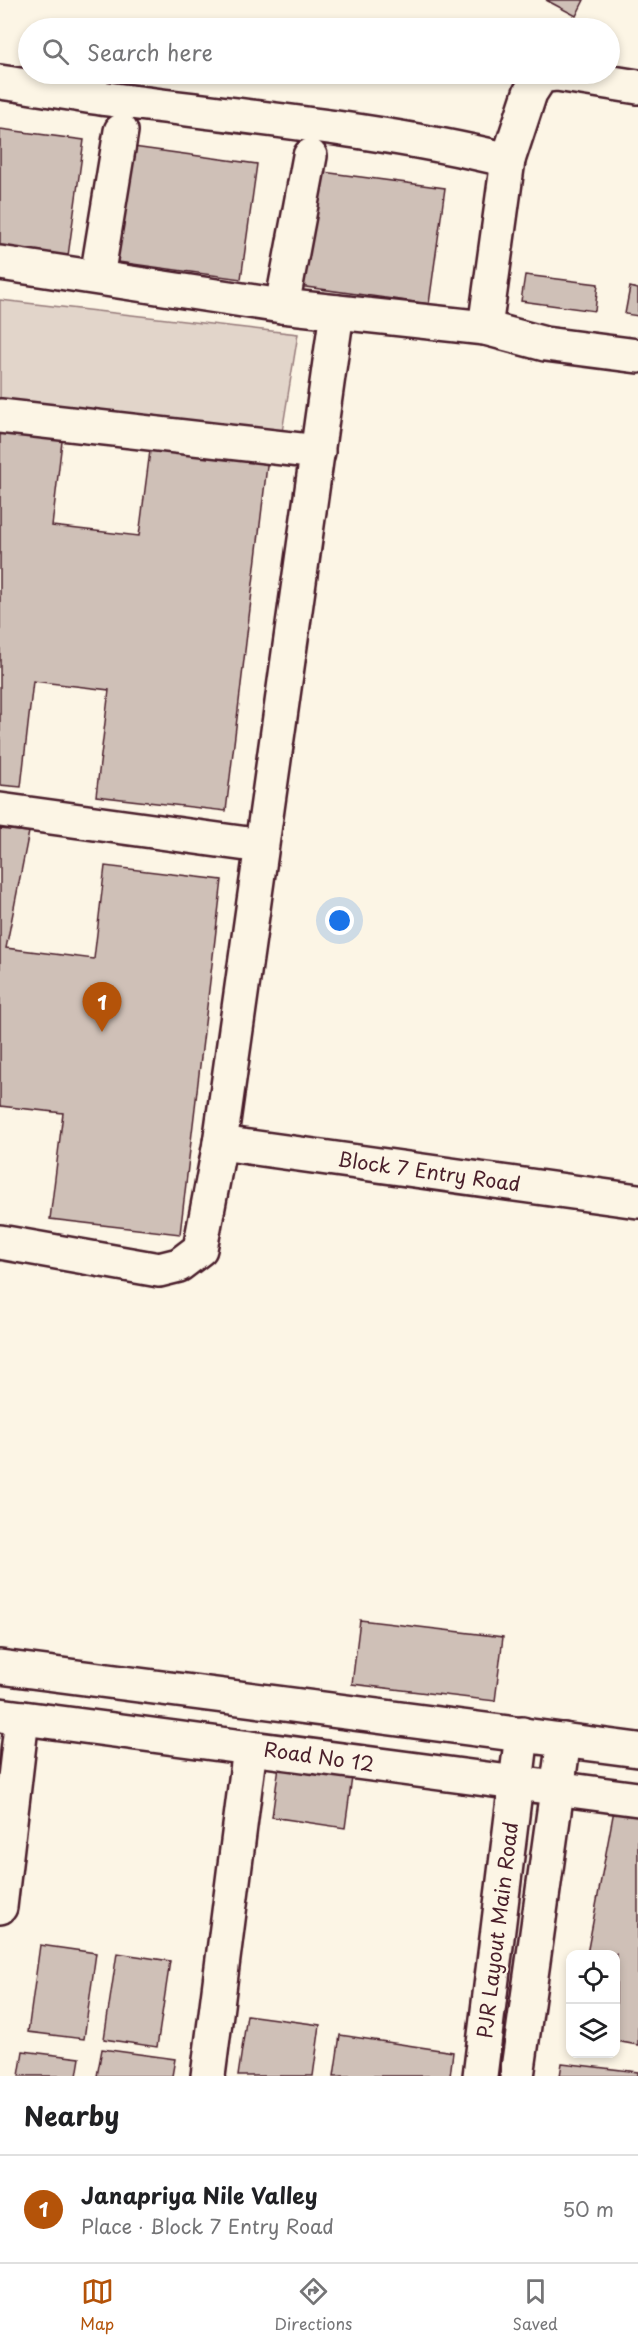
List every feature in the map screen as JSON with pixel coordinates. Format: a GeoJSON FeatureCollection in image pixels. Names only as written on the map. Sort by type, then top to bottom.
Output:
{"type":"FeatureCollection","features":[{"type":"Feature","properties":{"kind":"street"},"geometry":{"type":"LineString","coordinates":[[0,82],[107,99],[319,125],[465,149],[508,160]]}},
{"type":"Feature","properties":{"kind":"street"},"geometry":{"type":"LineString","coordinates":[[485,328],[508,160],[530,93],[536,84]]}},
{"type":"Feature","properties":{"kind":"street"},"geometry":{"type":"LineString","coordinates":[[619,84],[638,87]]}},
{"type":"Feature","properties":{"kind":"street"},"geometry":{"type":"LineString","coordinates":[[97,277],[121,131]]}},
{"type":"Feature","properties":{"kind":"street"},"geometry":{"type":"LineString","coordinates":[[282,306],[310,156]]}},
{"type":"Feature","properties":{"kind":"street"},"geometry":{"type":"LineString","coordinates":[[0,262],[282,306],[485,328],[544,344],[638,356]]}},
{"type":"Feature","properties":{"kind":"street"},"geometry":{"type":"LineString","coordinates":[[0,1242],[159,1270],[179,1265],[200,1249],[220,1143],[337,312]]}},
{"type":"Feature","properties":{"kind":"street"},"geometry":{"type":"LineString","coordinates":[[0,416],[318,453]]}},
{"type":"Feature","properties":{"kind":"street"},"geometry":{"type":"LineString","coordinates":[[0,810],[261,846]]}},
{"type":"Feature","properties":{"kind":"street","name":"Block 7 Entry Road"},"geometry":{"type":"LineString","coordinates":[[220,1143],[638,1201]]}},
{"type":"Feature","properties":{"kind":"street"},"geometry":{"type":"LineString","coordinates":[[0,1667],[638,1750]]}},
{"type":"Feature","properties":{"kind":"street"},"geometry":{"type":"LineString","coordinates":[[0,1906],[11,1717]]}},
{"type":"Feature","properties":{"kind":"street","name":"Road No 12"},"geometry":{"type":"LineString","coordinates":[[11,1717],[638,1799]]}},
{"type":"Feature","properties":{"kind":"street","name":"PJR Layout Main Road"},"geometry":{"type":"LineString","coordinates":[[480,2076],[522,1734]]}},
{"type":"Feature","properties":{"kind":"street"},"geometry":{"type":"LineString","coordinates":[[517,2076],[564,1740]]}},
{"type":"Feature","properties":{"kind":"street"},"geometry":{"type":"LineString","coordinates":[[208,2076],[250,1748]]}},
{"type":"Feature","properties":{"kind":"shaded area"},"geometry":{"type":"Polygon","coordinates":[[[0,300],[298,334],[282,432],[0,400],[0,300]]]}},
{"type":"Feature","properties":{"kind":"building"},"geometry":{"type":"Polygon","coordinates":[[[546,0],[584,0],[576,16],[546,0]]]}},
{"type":"Feature","properties":{"kind":"building"},"geometry":{"type":"Polygon","coordinates":[[[0,129],[84,140],[68,256],[0,247],[0,129]]]}},
{"type":"Feature","properties":{"kind":"building"},"geometry":{"type":"Polygon","coordinates":[[[126,146],[257,164],[241,279],[111,261],[126,146]]]}},
{"type":"Feature","properties":{"kind":"building"},"geometry":{"type":"Polygon","coordinates":[[[315,171],[445,188],[429,304],[299,286],[315,171]]]}},
{"type":"Feature","properties":{"kind":"building"},"geometry":{"type":"Polygon","coordinates":[[[525,275],[598,284],[595,311],[521,301],[525,275]]]}},
{"type":"Feature","properties":{"kind":"building"},"geometry":{"type":"Polygon","coordinates":[[[630,287],[638,289],[638,316],[625,314],[630,287]]]}},
{"type":"Feature","properties":{"kind":"building"},"geometry":{"type":"Polygon","coordinates":[[[0,426],[63,433],[52,526],[139,536],[151,443],[268,457],[226,811],[96,796],[109,690],[33,681],[21,787],[0,785],[0,426]]]}},
{"type":"Feature","properties":{"kind":"building"},"geometry":{"type":"Polygon","coordinates":[[[0,829],[29,832],[6,948],[94,959],[105,866],[222,880],[180,1234],[50,1219],[63,1113],[0,1106],[0,829]]]}},
{"type":"Feature","properties":{"kind":"building"},"geometry":{"type":"Polygon","coordinates":[[[360,1620],[503,1637],[495,1701],[352,1684],[360,1620]]]}},
{"type":"Feature","properties":{"kind":"building"},"geometry":{"type":"Polygon","coordinates":[[[280,1759],[353,1770],[345,1828],[272,1817],[280,1759]]]}},
{"type":"Feature","properties":{"kind":"building"},"geometry":{"type":"Polygon","coordinates":[[[614,1810],[638,1814],[638,2045],[620,2042],[620,1950],[588,1950],[614,1810]]]}},
{"type":"Feature","properties":{"kind":"building"},"geometry":{"type":"Polygon","coordinates":[[[40,1945],[96,1953],[84,2039],[28,2032],[40,1945]]]}},
{"type":"Feature","properties":{"kind":"building"},"geometry":{"type":"Polygon","coordinates":[[[117,1953],[170,1961],[157,2047],[104,2039],[117,1953]]]}},
{"type":"Feature","properties":{"kind":"building"},"geometry":{"type":"Polygon","coordinates":[[[247,2015],[320,2025],[313,2076],[238,2076],[247,2015]]]}},
{"type":"Feature","properties":{"kind":"building"},"geometry":{"type":"Polygon","coordinates":[[[340,2035],[453,2052],[450,2076],[334,2076],[340,2035]]]}},
{"type":"Feature","properties":{"kind":"building"},"geometry":{"type":"Polygon","coordinates":[[[102,2049],[175,2059],[172,2076],[97,2076],[102,2049]]]}},
{"type":"Feature","properties":{"kind":"building"},"geometry":{"type":"Polygon","coordinates":[[[23,2051],[80,2058],[77,2076],[19,2076],[23,2051]]]}},
{"type":"Feature","properties":{"kind":"building"},"geometry":{"type":"Polygon","coordinates":[[[562,2063],[638,2072],[638,2076],[560,2076],[562,2063]]]}},
{"type":"Feature","properties":{"kind":"place","name":"Janapriya Nile Valley"},"geometry":{"type":"Point","coordinates":[102,1032]}}]}
